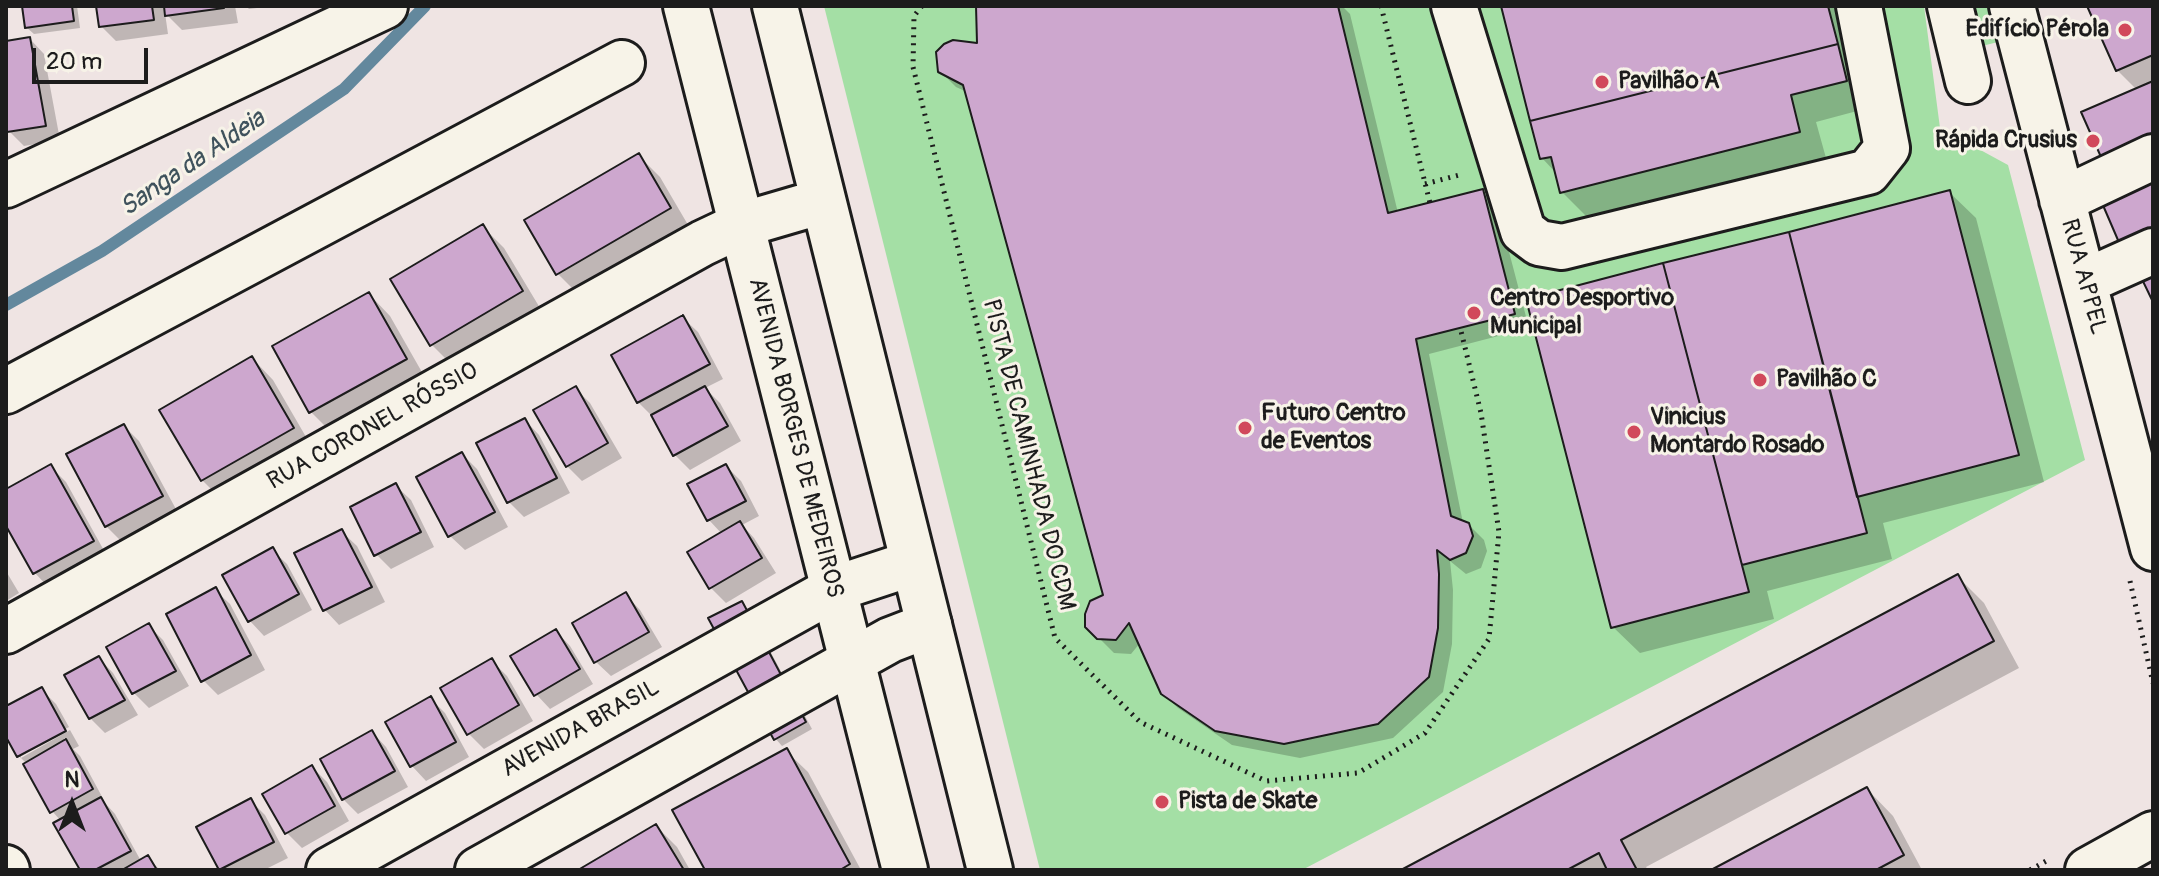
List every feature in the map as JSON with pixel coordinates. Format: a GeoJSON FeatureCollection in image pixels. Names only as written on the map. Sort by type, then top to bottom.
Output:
{"type":"FeatureCollection","features":[{"type":"Feature","properties":{"kind":"main road"},"geometry":{"type":"LineString","coordinates":[[6,185],[385,6]]}},
{"type":"Feature","properties":{"kind":"main road","name":"AVENIDA BORGES DE MEDEIROS"},"geometry":{"type":"LineString","coordinates":[[686,6],[905,870]]}},
{"type":"Feature","properties":{"kind":"main road"},"geometry":{"type":"LineString","coordinates":[[775,6],[990,870]]}},
{"type":"Feature","properties":{"kind":"main road"},"geometry":{"type":"LineString","coordinates":[[1454,6],[1523,231],[1539,243],[1562,247],[1868,172],[1887,148],[1859,6]]}},
{"type":"Feature","properties":{"kind":"main road"},"geometry":{"type":"LineString","coordinates":[[1950,6],[1968,81]]}},
{"type":"Feature","properties":{"kind":"main road","name":"RUA APPEL"},"geometry":{"type":"LineString","coordinates":[[2012,6],[2084,282],[2147,552]]}},
{"type":"Feature","properties":{"kind":"main road"},"geometry":{"type":"LineString","coordinates":[[6,391],[622,63]]}},
{"type":"Feature","properties":{"kind":"main road"},"geometry":{"type":"LineString","coordinates":[[2062,200],[2153,157]]}},
{"type":"Feature","properties":{"kind":"main road","name":"RUA CORONEL RÓSSIO"},"geometry":{"type":"LineString","coordinates":[[6,631],[703,243],[741,225],[823,201]]}},
{"type":"Feature","properties":{"kind":"main road"},"geometry":{"type":"LineString","coordinates":[[2084,282],[2153,251]]}},
{"type":"Feature","properties":{"kind":"main road","name":"AVENIDA BRASIL"},"geometry":{"type":"LineString","coordinates":[[329,870],[834,589],[913,563]]}},
{"type":"Feature","properties":{"kind":"main road"},"geometry":{"type":"LineString","coordinates":[[478,870],[853,660],[890,640],[929,625]]}},
{"type":"Feature","properties":{"kind":"main road"},"geometry":{"type":"LineString","coordinates":[[2088,870],[2153,834]]}},
{"type":"Feature","properties":{"kind":"path","name":"PISTA DE CAMINHADA DO CDM"},"geometry":{"type":"LineString","coordinates":[[922,6],[914,16],[913,67],[1055,638],[1140,722],[1266,781],[1358,773],[1425,733],[1489,639],[1499,532],[1481,413],[1460,327]]}},
{"type":"Feature","properties":{"kind":"path"},"geometry":{"type":"LineString","coordinates":[[1381,6],[1430,203]]}},
{"type":"Feature","properties":{"kind":"path"},"geometry":{"type":"LineString","coordinates":[[2147,552],[2153,683]]}},
{"type":"Feature","properties":{"kind":"green space","name":"Centro Desportivo Municipal"},"geometry":{"type":"Polygon","coordinates":[[[824,6],[1924,6],[1940,128],[2008,165],[2085,460],[1302,870],[1040,870],[824,6]]]}},
{"type":"Feature","properties":{"kind":"green space"},"geometry":{"type":"Polygon","coordinates":[[[1966,6],[1994,6],[2002,41],[1974,48],[1966,6]]]}},
{"type":"Feature","properties":{"kind":"building"},"geometry":{"type":"Polygon","coordinates":[[[22,6],[72,6],[74,21],[25,28],[22,6]]]}},
{"type":"Feature","properties":{"kind":"building"},"geometry":{"type":"Polygon","coordinates":[[[96,6],[152,6],[154,20],[99,27],[96,6]]]}},
{"type":"Feature","properties":{"kind":"building"},"geometry":{"type":"Polygon","coordinates":[[[164,6],[223,6],[224,8],[165,16],[164,6]]]}},
{"type":"Feature","properties":{"kind":"building","name":"Futuro Centro de Eventos"},"geometry":{"type":"Polygon","coordinates":[[[976,6],[1338,6],[1388,213],[1483,189],[1515,314],[1416,339],[1451,516],[1469,523],[1473,536],[1466,553],[1450,560],[1437,550],[1438,628],[1429,677],[1378,724],[1284,744],[1215,731],[1161,694],[1129,623],[1116,640],[1097,639],[1085,627],[1085,614],[1090,601],[1103,595],[963,85],[938,72],[936,52],[944,44],[953,40],[977,43],[976,6]]]}},
{"type":"Feature","properties":{"kind":"building","name":"Pavilhão A"},"geometry":{"type":"Polygon","coordinates":[[[1501,6],[1828,6],[1838,44],[1530,121],[1501,6]]]}},
{"type":"Feature","properties":{"kind":"building","name":"Edifício Pérola"},"geometry":{"type":"Polygon","coordinates":[[[2087,6],[2153,6],[2153,55],[2116,71],[2087,6]]]}},
{"type":"Feature","properties":{"kind":"building"},"geometry":{"type":"Polygon","coordinates":[[[30,37],[46,126],[7,132],[6,41],[30,37]]]}},
{"type":"Feature","properties":{"kind":"building"},"geometry":{"type":"Polygon","coordinates":[[[1838,44],[1847,81],[1791,95],[1800,132],[1560,193],[1551,157],[1540,159],[1530,121],[1838,44]]]}},
{"type":"Feature","properties":{"kind":"building"},"geometry":{"type":"Polygon","coordinates":[[[2153,81],[2153,145],[2105,166],[2081,112],[2153,81]]]}},
{"type":"Feature","properties":{"kind":"building"},"geometry":{"type":"Polygon","coordinates":[[[639,153],[671,208],[556,275],[524,220],[639,153]]]}},
{"type":"Feature","properties":{"kind":"building"},"geometry":{"type":"Polygon","coordinates":[[[2153,181],[2153,242],[2124,254],[2102,203],[2153,181]]]}},
{"type":"Feature","properties":{"kind":"building"},"geometry":{"type":"Polygon","coordinates":[[[1950,190],[2019,455],[1857,497],[1789,232],[1950,190]]]}},
{"type":"Feature","properties":{"kind":"building"},"geometry":{"type":"Polygon","coordinates":[[[483,224],[523,291],[430,346],[390,279],[483,224]]]}},
{"type":"Feature","properties":{"kind":"building","name":"Pavilhão C"},"geometry":{"type":"Polygon","coordinates":[[[1789,232],[1867,533],[1742,565],[1663,263],[1789,232]]]}},
{"type":"Feature","properties":{"kind":"building","name":"Vinicius Montardo Rosado"},"geometry":{"type":"Polygon","coordinates":[[[1663,263],[1749,592],[1611,628],[1526,299],[1663,263]]]}},
{"type":"Feature","properties":{"kind":"building"},"geometry":{"type":"Polygon","coordinates":[[[2153,264],[2153,302],[2138,271],[2153,264]]]}},
{"type":"Feature","properties":{"kind":"building"},"geometry":{"type":"Polygon","coordinates":[[[369,292],[407,359],[309,413],[272,346],[369,292]]]}},
{"type":"Feature","properties":{"kind":"building"},"geometry":{"type":"Polygon","coordinates":[[[683,315],[710,364],[637,403],[611,355],[683,315]]]}},
{"type":"Feature","properties":{"kind":"building"},"geometry":{"type":"Polygon","coordinates":[[[252,356],[294,428],[201,481],[159,410],[252,356]]]}},
{"type":"Feature","properties":{"kind":"building"},"geometry":{"type":"Polygon","coordinates":[[[576,386],[608,443],[566,467],[533,410],[576,386]]]}},
{"type":"Feature","properties":{"kind":"building"},"geometry":{"type":"Polygon","coordinates":[[[705,386],[728,426],[673,456],[651,415],[705,386]]]}},
{"type":"Feature","properties":{"kind":"building"},"geometry":{"type":"Polygon","coordinates":[[[525,418],[557,478],[507,503],[476,443],[525,418]]]}},
{"type":"Feature","properties":{"kind":"building"},"geometry":{"type":"Polygon","coordinates":[[[124,424],[163,496],[105,527],[66,454],[124,424]]]}},
{"type":"Feature","properties":{"kind":"building"},"geometry":{"type":"Polygon","coordinates":[[[462,452],[495,512],[448,537],[416,477],[462,452]]]}},
{"type":"Feature","properties":{"kind":"building"},"geometry":{"type":"Polygon","coordinates":[[[51,464],[94,541],[33,574],[6,526],[6,489],[51,464]]]}},
{"type":"Feature","properties":{"kind":"building"},"geometry":{"type":"Polygon","coordinates":[[[726,464],[746,501],[707,521],[687,484],[726,464]]]}},
{"type":"Feature","properties":{"kind":"building"},"geometry":{"type":"Polygon","coordinates":[[[396,483],[421,532],[374,556],[350,507],[396,483]]]}},
{"type":"Feature","properties":{"kind":"building"},"geometry":{"type":"Polygon","coordinates":[[[740,521],[762,558],[709,589],[687,552],[740,521]]]}},
{"type":"Feature","properties":{"kind":"building"},"geometry":{"type":"Polygon","coordinates":[[[342,529],[372,587],[323,611],[294,553],[342,529]]]}},
{"type":"Feature","properties":{"kind":"building"},"geometry":{"type":"Polygon","coordinates":[[[273,547],[299,594],[248,622],[222,575],[273,547]]]}},
{"type":"Feature","properties":{"kind":"building"},"geometry":{"type":"Polygon","coordinates":[[[1958,574],[1994,641],[1621,840],[1637,870],[1607,870],[1599,853],[1567,870],[1401,870],[1958,574]]]}},
{"type":"Feature","properties":{"kind":"building"},"geometry":{"type":"Polygon","coordinates":[[[216,587],[251,655],[201,682],[166,614],[216,587]]]}},
{"type":"Feature","properties":{"kind":"building"},"geometry":{"type":"Polygon","coordinates":[[[626,592],[649,632],[594,663],[572,623],[626,592]]]}},
{"type":"Feature","properties":{"kind":"building"},"geometry":{"type":"Polygon","coordinates":[[[742,601],[806,722],[774,740],[708,618],[742,601]]]}},
{"type":"Feature","properties":{"kind":"building"},"geometry":{"type":"Polygon","coordinates":[[[149,623],[176,671],[132,694],[106,647],[149,623]]]}},
{"type":"Feature","properties":{"kind":"building"},"geometry":{"type":"Polygon","coordinates":[[[556,629],[580,669],[534,696],[510,656],[556,629]]]}},
{"type":"Feature","properties":{"kind":"building"},"geometry":{"type":"Polygon","coordinates":[[[99,656],[125,700],[89,719],[64,675],[99,656]]]}},
{"type":"Feature","properties":{"kind":"building"},"geometry":{"type":"Polygon","coordinates":[[[492,658],[519,705],[467,735],[440,688],[492,658]]]}},
{"type":"Feature","properties":{"kind":"building"},"geometry":{"type":"Polygon","coordinates":[[[42,687],[66,731],[17,757],[6,737],[6,706],[42,687]]]}},
{"type":"Feature","properties":{"kind":"building"},"geometry":{"type":"Polygon","coordinates":[[[431,696],[456,742],[410,767],[385,722],[431,696]]]}},
{"type":"Feature","properties":{"kind":"building"},"geometry":{"type":"Polygon","coordinates":[[[372,730],[395,771],[342,800],[320,759],[372,730]]]}},
{"type":"Feature","properties":{"kind":"building"},"geometry":{"type":"Polygon","coordinates":[[[66,739],[93,789],[50,813],[23,764],[66,739]]]}},
{"type":"Feature","properties":{"kind":"building"},"geometry":{"type":"Polygon","coordinates":[[[787,748],[850,864],[840,870],[705,870],[672,810],[787,748]]]}},
{"type":"Feature","properties":{"kind":"building"},"geometry":{"type":"Polygon","coordinates":[[[312,765],[335,806],[285,834],[262,794],[312,765]]]}},
{"type":"Feature","properties":{"kind":"building"},"geometry":{"type":"Polygon","coordinates":[[[1867,787],[1904,855],[1876,870],[1711,870],[1867,787]]]}},
{"type":"Feature","properties":{"kind":"building"},"geometry":{"type":"Polygon","coordinates":[[[101,797],[131,851],[95,870],[80,870],[53,823],[101,797]]]}},
{"type":"Feature","properties":{"kind":"building"},"geometry":{"type":"Polygon","coordinates":[[[251,798],[274,842],[219,870],[196,827],[251,798]]]}},
{"type":"Feature","properties":{"kind":"building"},"geometry":{"type":"Polygon","coordinates":[[[656,824],[684,870],[578,870],[656,824]]]}},
{"type":"Feature","properties":{"kind":"building"},"geometry":{"type":"Polygon","coordinates":[[[148,855],[157,870],[122,870],[148,855]]]}},
{"type":"Feature","properties":{"kind":"waterway","name":"Sanga da Aldeia"},"geometry":{"type":"LineString","coordinates":[[6,305],[102,251],[344,89],[425,6]]}},
{"type":"Feature","properties":{"kind":"place","name":"Edifício Pérola"},"geometry":{"type":"Point","coordinates":[2125,30]}},
{"type":"Feature","properties":{"kind":"place","name":"Pavilhão A"},"geometry":{"type":"Point","coordinates":[1602,82]}},
{"type":"Feature","properties":{"kind":"place","name":"Rápida Crusius"},"geometry":{"type":"Point","coordinates":[2093,141]}},
{"type":"Feature","properties":{"kind":"place","name":"Centro Desportivo Municipal"},"geometry":{"type":"Point","coordinates":[1474,313]}},
{"type":"Feature","properties":{"kind":"place","name":"Pavilhão C"},"geometry":{"type":"Point","coordinates":[1760,380]}},
{"type":"Feature","properties":{"kind":"place","name":"Futuro Centro de Eventos"},"geometry":{"type":"Point","coordinates":[1245,428]}},
{"type":"Feature","properties":{"kind":"place","name":"Vinicius Montardo Rosado"},"geometry":{"type":"Point","coordinates":[1634,432]}},
{"type":"Feature","properties":{"kind":"place","name":"Pista de Skate"},"geometry":{"type":"Point","coordinates":[1162,802]}}]}
